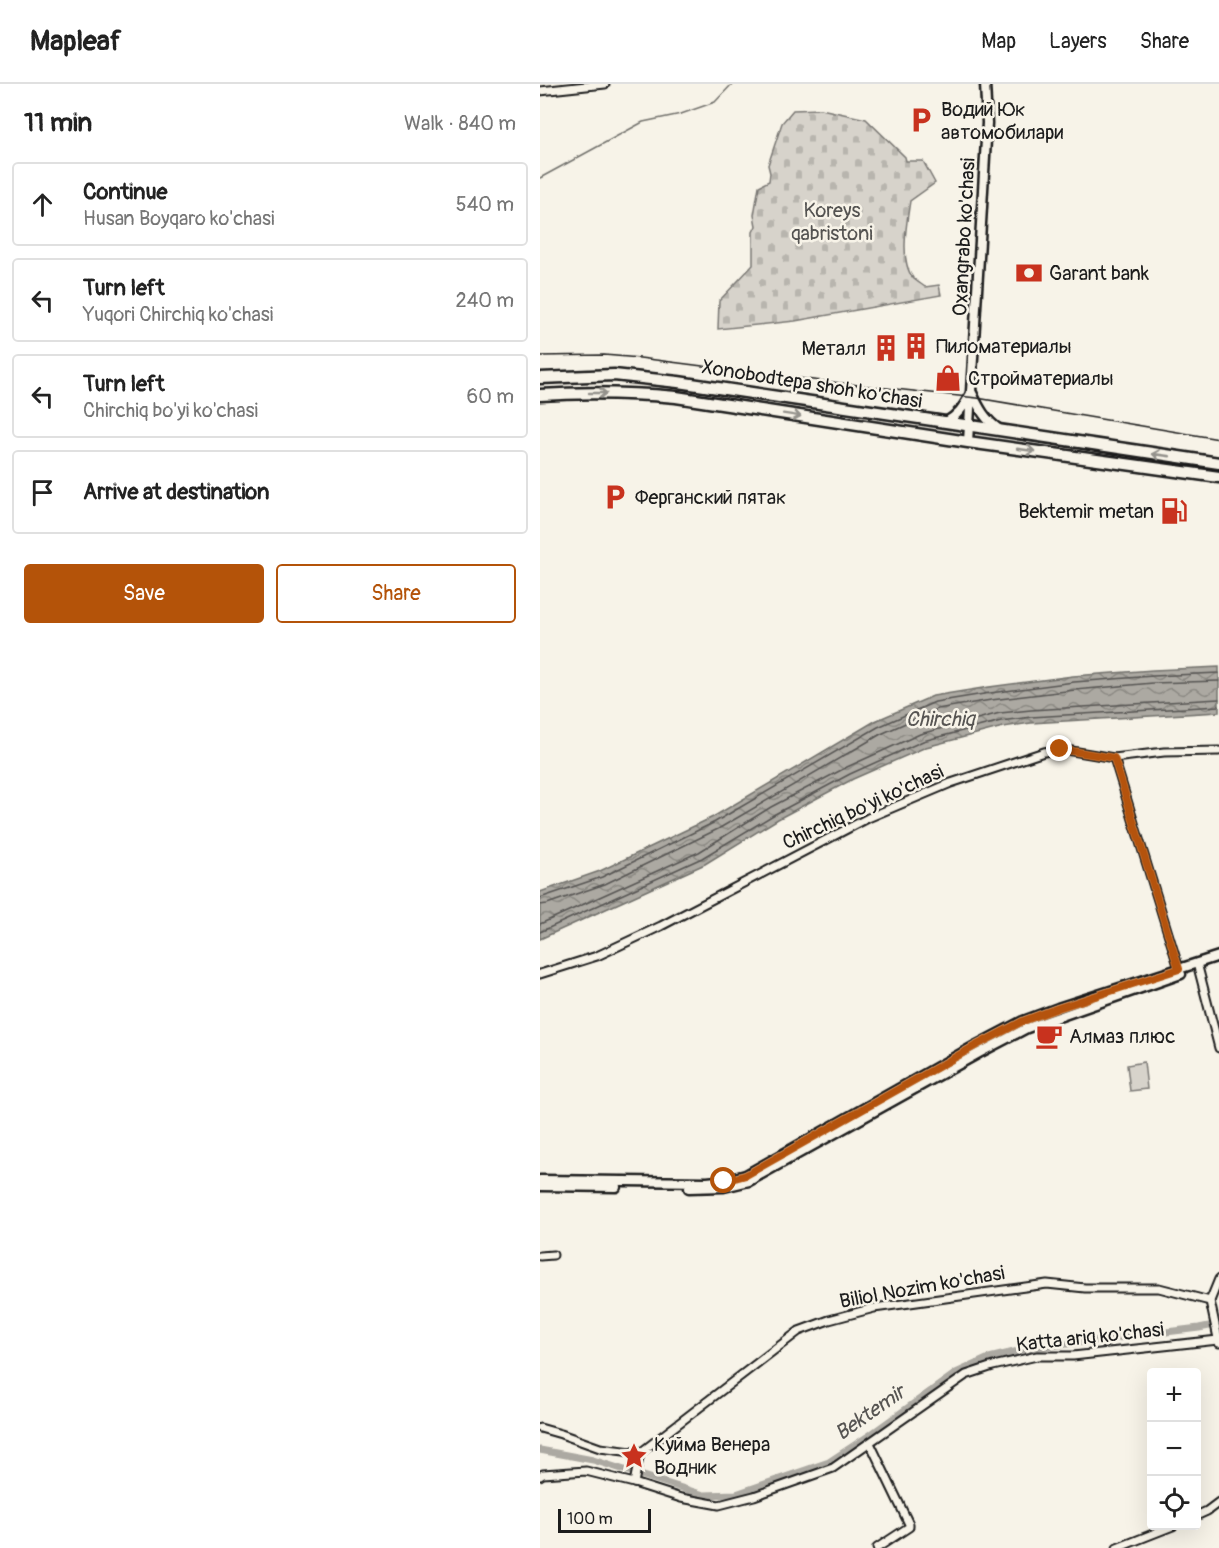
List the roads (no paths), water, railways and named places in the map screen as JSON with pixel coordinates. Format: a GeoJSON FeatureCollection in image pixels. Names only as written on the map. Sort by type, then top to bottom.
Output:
{"type":"FeatureCollection","features":[{"type":"Feature","properties":{"kind":"highway","name":"Xonobodtepa shoh ko'chasi"},"geometry":{"type":"LineString","coordinates":[[540,378],[615,375],[747,391],[1219,463]]}},
{"type":"Feature","properties":{"kind":"highway"},"geometry":{"type":"LineString","coordinates":[[635,393],[636,378]]}},
{"type":"Feature","properties":{"kind":"highway","name":"Xonobodtepa shoh ko'chasi"},"geometry":{"type":"LineString","coordinates":[[540,396],[635,393],[676,397],[968,442],[1219,477]]}},
{"type":"Feature","properties":{"kind":"main road","name":"Oxangrabo ko'chasi"},"geometry":{"type":"LineString","coordinates":[[968,442],[987,123],[985,84]]}},
{"type":"Feature","properties":{"kind":"main road"},"geometry":{"type":"LineString","coordinates":[[946,422],[963,409],[972,392]]}},
{"type":"Feature","properties":{"kind":"main road"},"geometry":{"type":"LineString","coordinates":[[972,392],[982,414],[1000,430]]}},
{"type":"Feature","properties":{"kind":"main road"},"geometry":{"type":"LineString","coordinates":[[540,1186],[715,1188],[749,1181],[1023,1021],[1058,1008],[1180,972],[1219,956]]}},
{"type":"Feature","properties":{"kind":"main road"},"geometry":{"type":"LineString","coordinates":[[1198,966],[1219,962]]}},
{"type":"Feature","properties":{"kind":"main road"},"geometry":{"type":"LineString","coordinates":[[540,1180],[699,1182],[739,1178],[977,1049]]}},
{"type":"Feature","properties":{"kind":"street"},"geometry":{"type":"LineString","coordinates":[[540,91],[605,84]]}},
{"type":"Feature","properties":{"kind":"street","name":"Chirchiq bo'yi ko'chasi"},"geometry":{"type":"LineString","coordinates":[[540,974],[597,956],[661,926],[868,818],[951,783],[1060,749],[1114,758],[1164,752],[1219,751]]}},
{"type":"Feature","properties":{"kind":"street"},"geometry":{"type":"LineString","coordinates":[[1114,758],[1180,972]]}},
{"type":"Feature","properties":{"kind":"street"},"geometry":{"type":"LineString","coordinates":[[1198,966],[1219,1048]]}},
{"type":"Feature","properties":{"kind":"street"},"geometry":{"type":"LineString","coordinates":[[540,1256],[553,1255]]}},
{"type":"Feature","properties":{"kind":"street"},"geometry":{"type":"LineString","coordinates":[[1218,1338],[1210,1301],[1219,1279]]}},
{"type":"Feature","properties":{"kind":"street","name":"Biliol Nozim ko'chasi"},"geometry":{"type":"LineString","coordinates":[[640,1453],[799,1331],[874,1308],[1047,1284],[1085,1288],[1159,1288],[1210,1301]]}},
{"type":"Feature","properties":{"kind":"street","name":"Katta ariq ko'chasi"},"geometry":{"type":"LineString","coordinates":[[540,1476],[586,1471],[681,1498],[719,1505],[753,1496],[833,1468],[966,1375],[1037,1356],[1073,1356],[1218,1338]]}},
{"type":"Feature","properties":{"kind":"street"},"geometry":{"type":"LineString","coordinates":[[540,1428],[600,1448],[640,1453],[634,1483]]}},
{"type":"Feature","properties":{"kind":"street"},"geometry":{"type":"LineString","coordinates":[[870,1443],[909,1524],[909,1527],[877,1548]]}},
{"type":"Feature","properties":{"kind":"street"},"geometry":{"type":"LineString","coordinates":[[1201,1514],[1219,1503]]}},
{"type":"Feature","properties":{"kind":"street"},"geometry":{"type":"LineString","coordinates":[[1118,1548],[1163,1530]]}},
{"type":"Feature","properties":{"kind":"water","name":"Chirchiq"},"geometry":{"type":"Polygon","coordinates":[[[1219,667],[1219,712],[1031,723],[1003,727],[926,747],[853,779],[778,819],[705,864],[540,939],[540,892],[600,871],[713,817],[875,721],[933,696],[1073,676],[1219,667]]]}},
{"type":"Feature","properties":{"kind":"waterway"},"geometry":{"type":"LineString","coordinates":[[540,178],[643,122],[681,114],[715,102],[732,84]]}},
{"type":"Feature","properties":{"kind":"waterway","name":"Bektemir"},"geometry":{"type":"LineString","coordinates":[[540,1450],[593,1460],[704,1495],[736,1494],[829,1462],[956,1373],[989,1358],[1026,1349],[1219,1324]]}},
{"type":"Feature","properties":{"kind":"railway"},"geometry":{"type":"LineString","coordinates":[[540,356],[604,355],[640,358],[977,398],[1219,439]]}},
{"type":"Feature","properties":{"kind":"place","name":"Водий Юк автомобилари"},"geometry":{"type":"Point","coordinates":[921,120]}},
{"type":"Feature","properties":{"kind":"place","name":"Garant bank"},"geometry":{"type":"Point","coordinates":[1029,273]}},
{"type":"Feature","properties":{"kind":"place","name":"Пиломатериалы"},"geometry":{"type":"Point","coordinates":[916,346]}},
{"type":"Feature","properties":{"kind":"place","name":"Металл"},"geometry":{"type":"Point","coordinates":[886,348]}},
{"type":"Feature","properties":{"kind":"place","name":"Стройматериалы"},"geometry":{"type":"Point","coordinates":[948,378]}},
{"type":"Feature","properties":{"kind":"place","name":"Ферганский пятак"},"geometry":{"type":"Point","coordinates":[615,497]}},
{"type":"Feature","properties":{"kind":"place","name":"Bektemir metan"},"geometry":{"type":"Point","coordinates":[1174,511]}},
{"type":"Feature","properties":{"kind":"place","name":"Алмаз плюс"},"geometry":{"type":"Point","coordinates":[1049,1036]}},
{"type":"Feature","properties":{"kind":"place","name":"Куйма Венера Водник"},"geometry":{"type":"Point","coordinates":[634,1456]}},
{"type":"Feature","properties":{"kind":"park label","name":"Koreys qabristoni"},"geometry":{"type":"Point","coordinates":[832,222]}}]}
